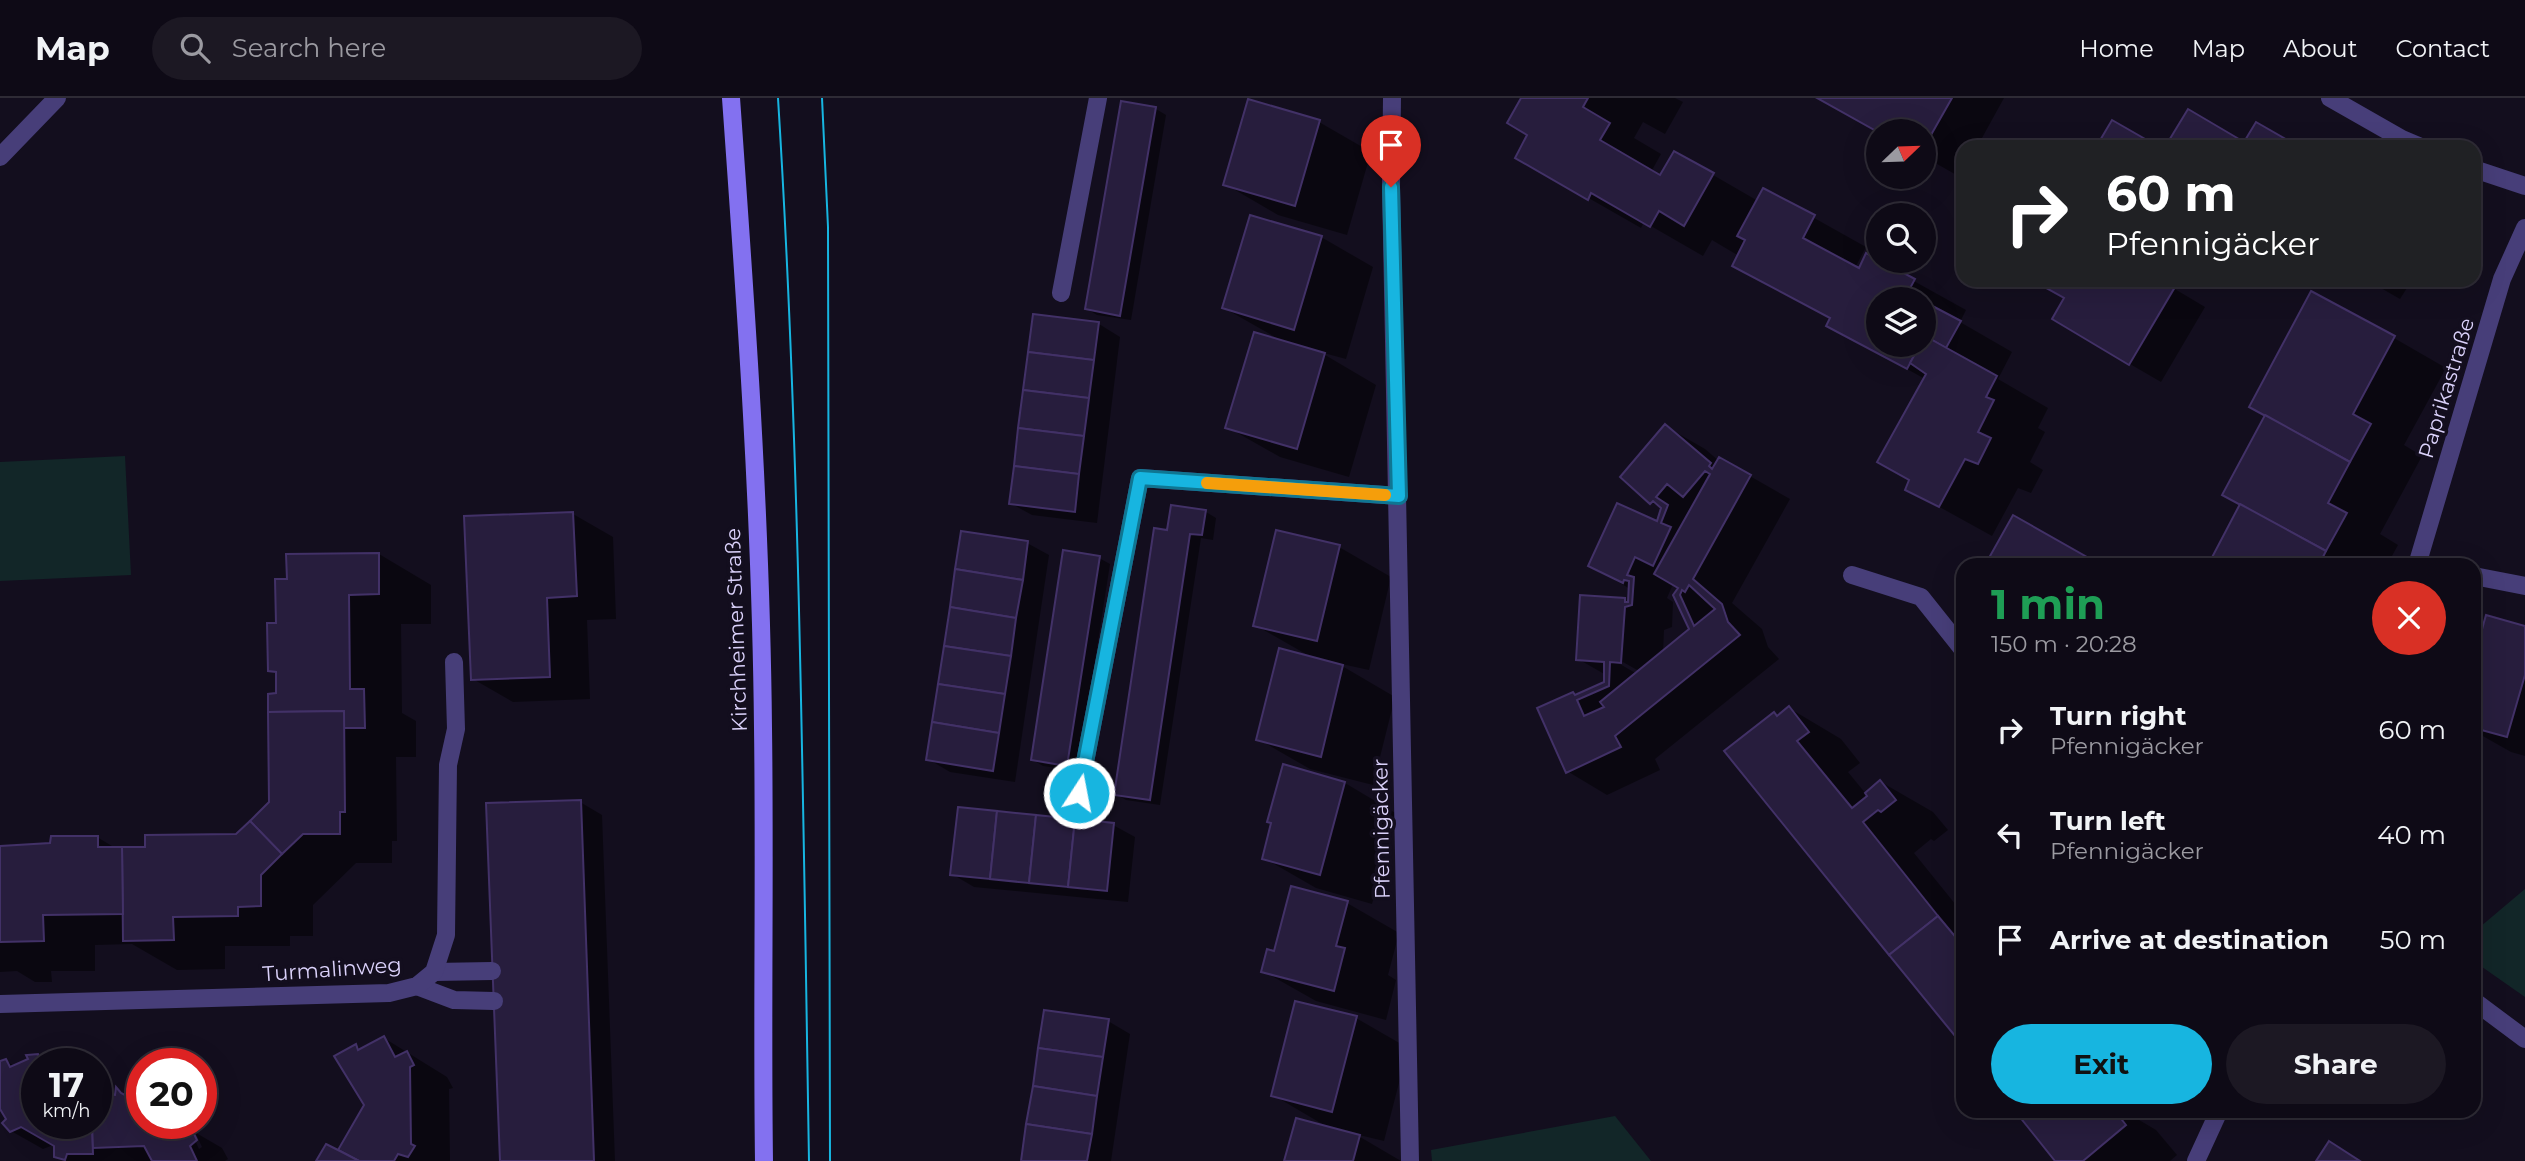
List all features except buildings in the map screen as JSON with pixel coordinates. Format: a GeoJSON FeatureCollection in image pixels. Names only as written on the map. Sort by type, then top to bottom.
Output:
{"type":"FeatureCollection","features":[{"type":"Feature","properties":{"kind":"main road","name":"Kirchheimer Straße"},"geometry":{"type":"LineString","coordinates":[[731,98],[743,255],[760,616],[763,728],[764,1161]]}},
{"type":"Feature","properties":{"kind":"street"},"geometry":{"type":"LineString","coordinates":[[0,158],[57,98]]}},
{"type":"Feature","properties":{"kind":"street"},"geometry":{"type":"LineString","coordinates":[[1061,293],[1098,98]]}},
{"type":"Feature","properties":{"kind":"street","name":"Pfennigäcker"},"geometry":{"type":"LineString","coordinates":[[1392,98],[1391,187],[1410,1161]]}},
{"type":"Feature","properties":{"kind":"street"},"geometry":{"type":"LineString","coordinates":[[2330,98],[2404,140]]}},
{"type":"Feature","properties":{"kind":"street"},"geometry":{"type":"LineString","coordinates":[[2481,171],[2525,186]]}},
{"type":"Feature","properties":{"kind":"street","name":"Paprikastraße"},"geometry":{"type":"LineString","coordinates":[[2421,558],[2502,279],[2525,228]]}},
{"type":"Feature","properties":{"kind":"street"},"geometry":{"type":"LineString","coordinates":[[1079,793],[1140,478],[1399,496]]}},
{"type":"Feature","properties":{"kind":"street"},"geometry":{"type":"LineString","coordinates":[[1852,575],[1921,597],[1956,641]]}},
{"type":"Feature","properties":{"kind":"street"},"geometry":{"type":"LineString","coordinates":[[2481,577],[2525,586]]}},
{"type":"Feature","properties":{"kind":"street"},"geometry":{"type":"LineString","coordinates":[[454,663],[456,729],[448,765],[446,935],[435,972],[492,971]]}},
{"type":"Feature","properties":{"kind":"street","name":"Turmalinweg"},"geometry":{"type":"LineString","coordinates":[[0,1004],[389,993],[417,986],[435,972]]}},
{"type":"Feature","properties":{"kind":"street"},"geometry":{"type":"LineString","coordinates":[[417,986],[454,1000],[494,1001]]}},
{"type":"Feature","properties":{"kind":"street"},"geometry":{"type":"LineString","coordinates":[[2481,1006],[2525,1039]]}},
{"type":"Feature","properties":{"kind":"street"},"geometry":{"type":"LineString","coordinates":[[2196,1161],[2216,1118]]}},
{"type":"Feature","properties":{"kind":"green space"},"geometry":{"type":"Polygon","coordinates":[[[125,456],[131,575],[0,581],[0,462],[125,456]]]}},
{"type":"Feature","properties":{"kind":"green space"},"geometry":{"type":"Polygon","coordinates":[[[2525,889],[2525,997],[2481,966],[2481,926],[2525,889]]]}},
{"type":"Feature","properties":{"kind":"green space"},"geometry":{"type":"Polygon","coordinates":[[[1615,1116],[1651,1161],[1432,1161],[1431,1150],[1615,1116]]]}},
{"type":"Feature","properties":{"kind":"tram line"},"geometry":{"type":"LineString","coordinates":[[778,98],[796,497],[809,1161]]}},
{"type":"Feature","properties":{"kind":"tram line"},"geometry":{"type":"LineString","coordinates":[[822,98],[828,227],[830,1161]]}},
{"type":"Feature","properties":{"kind":"slow traffic"},"geometry":{"type":"LineString","coordinates":[[1207,483],[1385,495]]}},
{"type":"Feature","properties":{"kind":"route"},"geometry":{"type":"LineString","coordinates":[[1079,793],[1140,478],[1399,496],[1391,187]]}}]}
